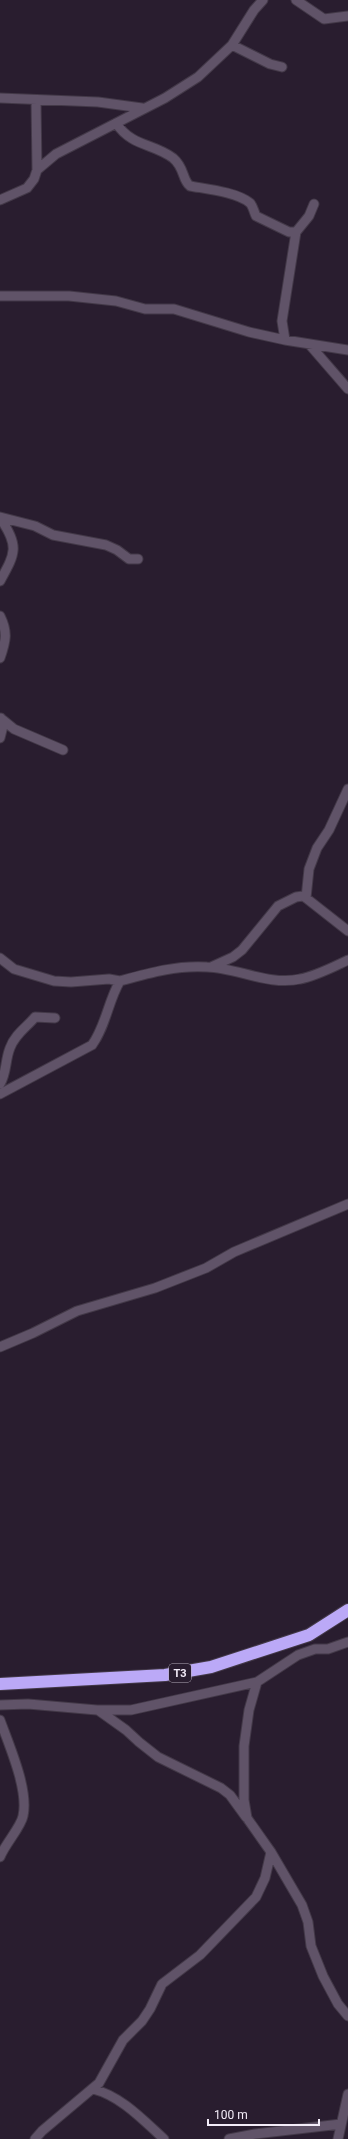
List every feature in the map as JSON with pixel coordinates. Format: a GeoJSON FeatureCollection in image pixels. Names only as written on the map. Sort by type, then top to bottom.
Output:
{"type":"FeatureCollection","features":[{"type":"Feature","properties":{"kind":"highway","name":"T3"},"geometry":{"type":"LineString","coordinates":[[0,1684],[165,1676],[211,1667],[309,1635],[348,1610]]}},
{"type":"Feature","properties":{"kind":"street"},"geometry":{"type":"LineString","coordinates":[[37,170],[56,154],[142,108],[165,98],[198,77],[232,45],[254,10],[263,0]]}},
{"type":"Feature","properties":{"kind":"street"},"geometry":{"type":"LineString","coordinates":[[296,0],[324,19],[348,16]]}},
{"type":"Feature","properties":{"kind":"street"},"geometry":{"type":"LineString","coordinates":[[232,45],[270,64],[282,67]]}},
{"type":"Feature","properties":{"kind":"street"},"geometry":{"type":"LineString","coordinates":[[0,98],[98,102],[142,108]]}},
{"type":"Feature","properties":{"kind":"street"},"geometry":{"type":"LineString","coordinates":[[0,200],[28,188],[36,176],[36,100]]}},
{"type":"Feature","properties":{"kind":"street"},"geometry":{"type":"LineString","coordinates":[[116,123],[126,136],[171,157],[181,165],[186,183],[190,186],[223,192],[247,201],[251,204],[256,216],[289,232],[298,232],[309,216],[314,204]]}},
{"type":"Feature","properties":{"kind":"street"},"geometry":{"type":"LineString","coordinates":[[286,340],[282,321],[296,232]]}},
{"type":"Feature","properties":{"kind":"street"},"geometry":{"type":"LineString","coordinates":[[0,296],[69,296],[116,301],[145,308],[174,309],[248,332],[348,350]]}},
{"type":"Feature","properties":{"kind":"street"},"geometry":{"type":"LineString","coordinates":[[309,344],[348,389]]}},
{"type":"Feature","properties":{"kind":"street"},"geometry":{"type":"LineString","coordinates":[[0,518],[35,526],[53,535],[106,545],[117,550],[129,559],[138,559]]}},
{"type":"Feature","properties":{"kind":"street"},"geometry":{"type":"LineString","coordinates":[[0,518],[8,529],[14,550],[13,558],[0,581]]}},
{"type":"Feature","properties":{"kind":"street"},"geometry":{"type":"LineString","coordinates":[[0,616],[6,627],[7,636],[0,658]]}},
{"type":"Feature","properties":{"kind":"street"},"geometry":{"type":"LineString","coordinates":[[0,738],[1,718]]}},
{"type":"Feature","properties":{"kind":"street"},"geometry":{"type":"LineString","coordinates":[[1,718],[14,729],[63,750]]}},
{"type":"Feature","properties":{"kind":"street"},"geometry":{"type":"LineString","coordinates":[[306,898],[308,869],[317,848],[329,830],[348,789]]}},
{"type":"Feature","properties":{"kind":"street"},"geometry":{"type":"LineString","coordinates":[[211,967],[233,957],[242,950],[258,933],[273,910],[296,896],[303,896],[306,898],[348,931]]}},
{"type":"Feature","properties":{"kind":"street"},"geometry":{"type":"LineString","coordinates":[[0,958],[14,969],[54,981],[71,982],[109,979],[120,981],[171,969],[211,967],[290,980],[307,977],[348,960]]}},
{"type":"Feature","properties":{"kind":"street"},"geometry":{"type":"LineString","coordinates":[[0,1094],[92,1045],[98,1036],[120,981]]}},
{"type":"Feature","properties":{"kind":"street"},"geometry":{"type":"LineString","coordinates":[[0,1084],[5,1073],[10,1047],[15,1038],[35,1017],[55,1018]]}},
{"type":"Feature","properties":{"kind":"street"},"geometry":{"type":"LineString","coordinates":[[0,1347],[33,1333],[76,1311],[155,1288],[211,1266],[234,1252],[348,1204]]}},
{"type":"Feature","properties":{"kind":"street"},"geometry":{"type":"LineString","coordinates":[[0,1705],[54,1705],[98,1710],[131,1710],[257,1682],[298,1655],[348,1642]]}},
{"type":"Feature","properties":{"kind":"street"},"geometry":{"type":"LineString","coordinates":[[247,1818],[244,1800],[244,1746],[249,1710],[257,1682]]}},
{"type":"Feature","properties":{"kind":"street"},"geometry":{"type":"LineString","coordinates":[[98,1710],[126,1730],[158,1757],[221,1788],[230,1795],[271,1852],[302,1905],[308,1922],[311,1946],[323,1976],[338,2004],[348,2016]]}},
{"type":"Feature","properties":{"kind":"street"},"geometry":{"type":"LineString","coordinates":[[0,1720],[14,1761],[23,1797],[23,1816],[19,1826],[5,1845],[0,1857]]}},
{"type":"Feature","properties":{"kind":"street"},"geometry":{"type":"LineString","coordinates":[[35,2139],[54,2120],[99,2083],[123,2040],[142,2021],[162,1984],[200,1955],[256,1897],[267,1872],[271,1852]]}},
{"type":"Feature","properties":{"kind":"street"},"geometry":{"type":"LineString","coordinates":[[93,2089],[107,2094],[140,2116],[164,2139]]}},
{"type":"Feature","properties":{"kind":"street"},"geometry":{"type":"LineString","coordinates":[[338,2139],[348,2094]]}},
{"type":"Feature","properties":{"kind":"street"},"geometry":{"type":"LineString","coordinates":[[229,2139],[255,2134],[341,2124]]}}]}
